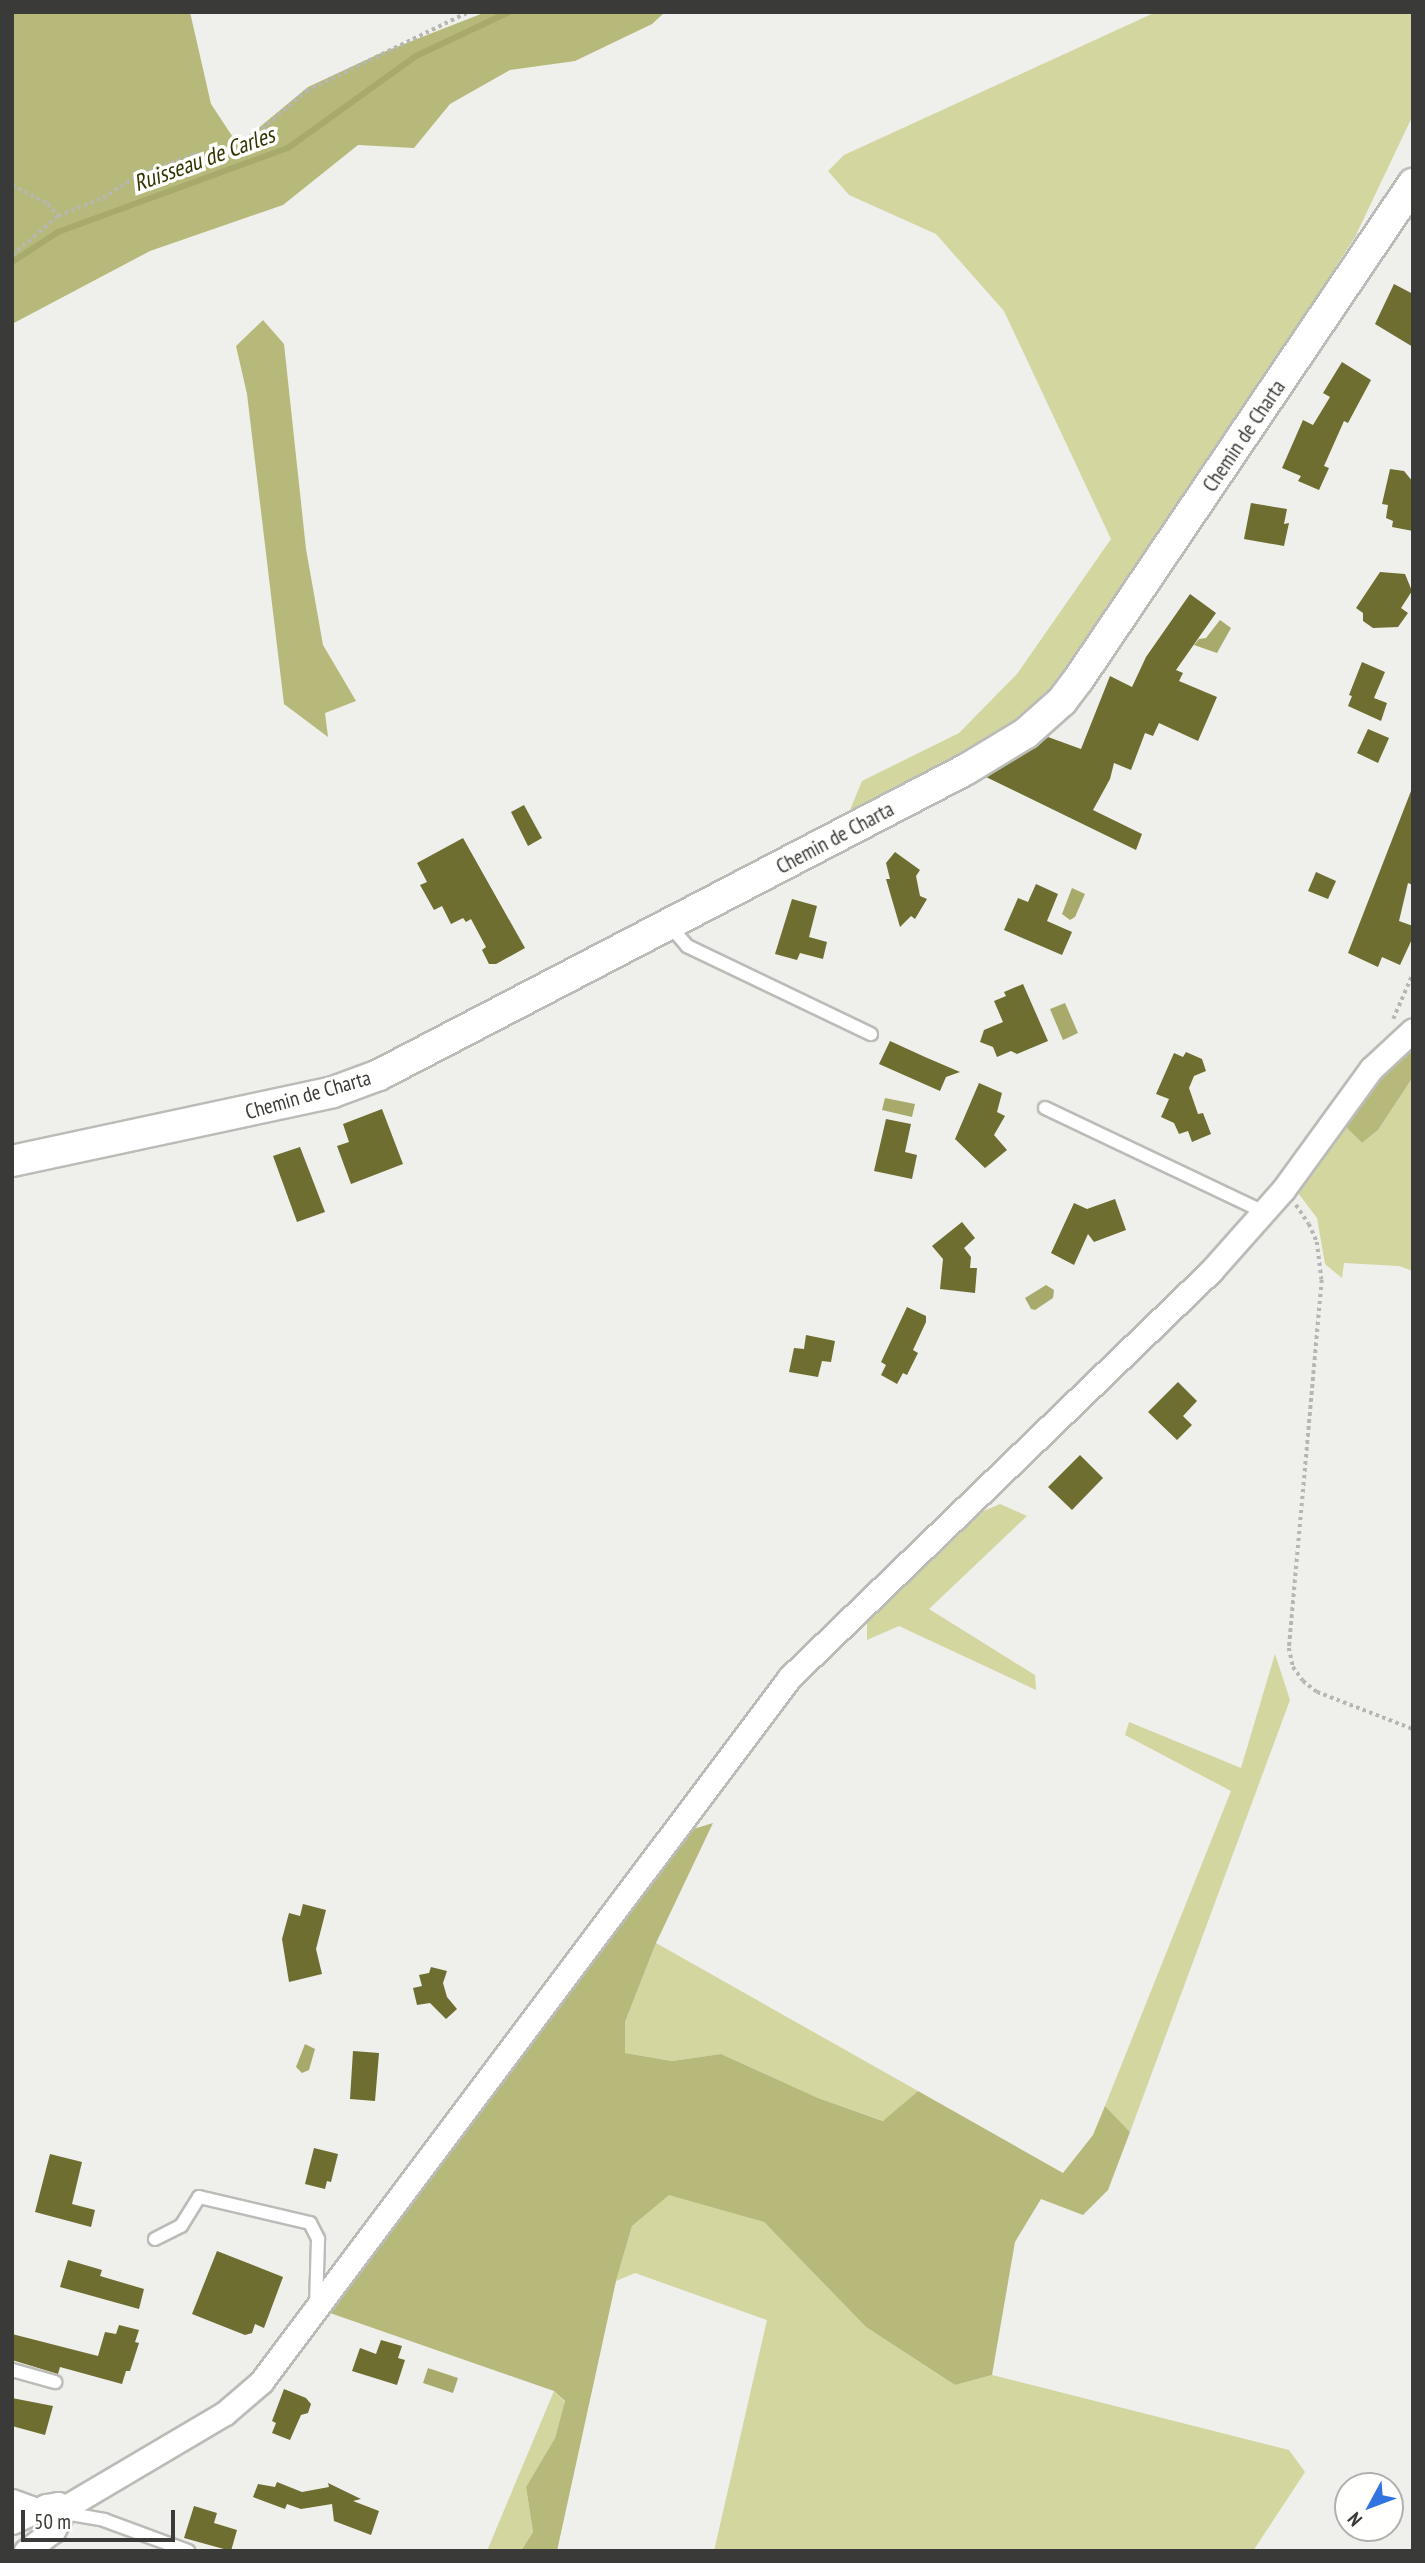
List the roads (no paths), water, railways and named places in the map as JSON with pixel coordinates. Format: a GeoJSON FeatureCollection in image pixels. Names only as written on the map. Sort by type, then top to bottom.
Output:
{"type":"FeatureCollection","features":[{"type":"Feature","properties":{"kind":"street","name":"Chemin de Charta"},"geometry":{"type":"LineString","coordinates":[[12,1161],[233,1115],[353,1086],[411,1060],[965,770],[1026,733],[1054,709],[1115,626],[1413,184]]}},
{"type":"Feature","properties":{"kind":"street"},"geometry":{"type":"LineString","coordinates":[[26,2551],[53,2531],[66,2510],[225,2413],[261,2382],[790,1677],[1211,1271],[1283,1190],[1371,1069],[1413,1030]]}},
{"type":"Feature","properties":{"kind":"street"},"geometry":{"type":"LineString","coordinates":[[12,2501],[37,2510]]}},
{"type":"Feature","properties":{"kind":"street"},"geometry":{"type":"LineString","coordinates":[[12,2522],[58,2504],[66,2510]]}},
{"type":"Feature","properties":{"kind":"lane"},"geometry":{"type":"LineString","coordinates":[[669,925],[687,946],[871,1034]]}},
{"type":"Feature","properties":{"kind":"lane"},"geometry":{"type":"LineString","coordinates":[[1045,1108],[1264,1212]]}},
{"type":"Feature","properties":{"kind":"lane"},"geometry":{"type":"LineString","coordinates":[[155,2239],[181,2226],[200,2197],[310,2223],[318,2239],[315,2312]]}},
{"type":"Feature","properties":{"kind":"lane"},"geometry":{"type":"LineString","coordinates":[[12,2370],[55,2382]]}},
{"type":"Feature","properties":{"kind":"lane"},"geometry":{"type":"LineString","coordinates":[[66,2510],[104,2520],[188,2551]]}},
{"type":"Feature","properties":{"kind":"waterway","name":"Ruisseau de Carles"},"geometry":{"type":"LineString","coordinates":[[12,262],[58,232],[288,148],[416,56],[509,12]]}}]}
